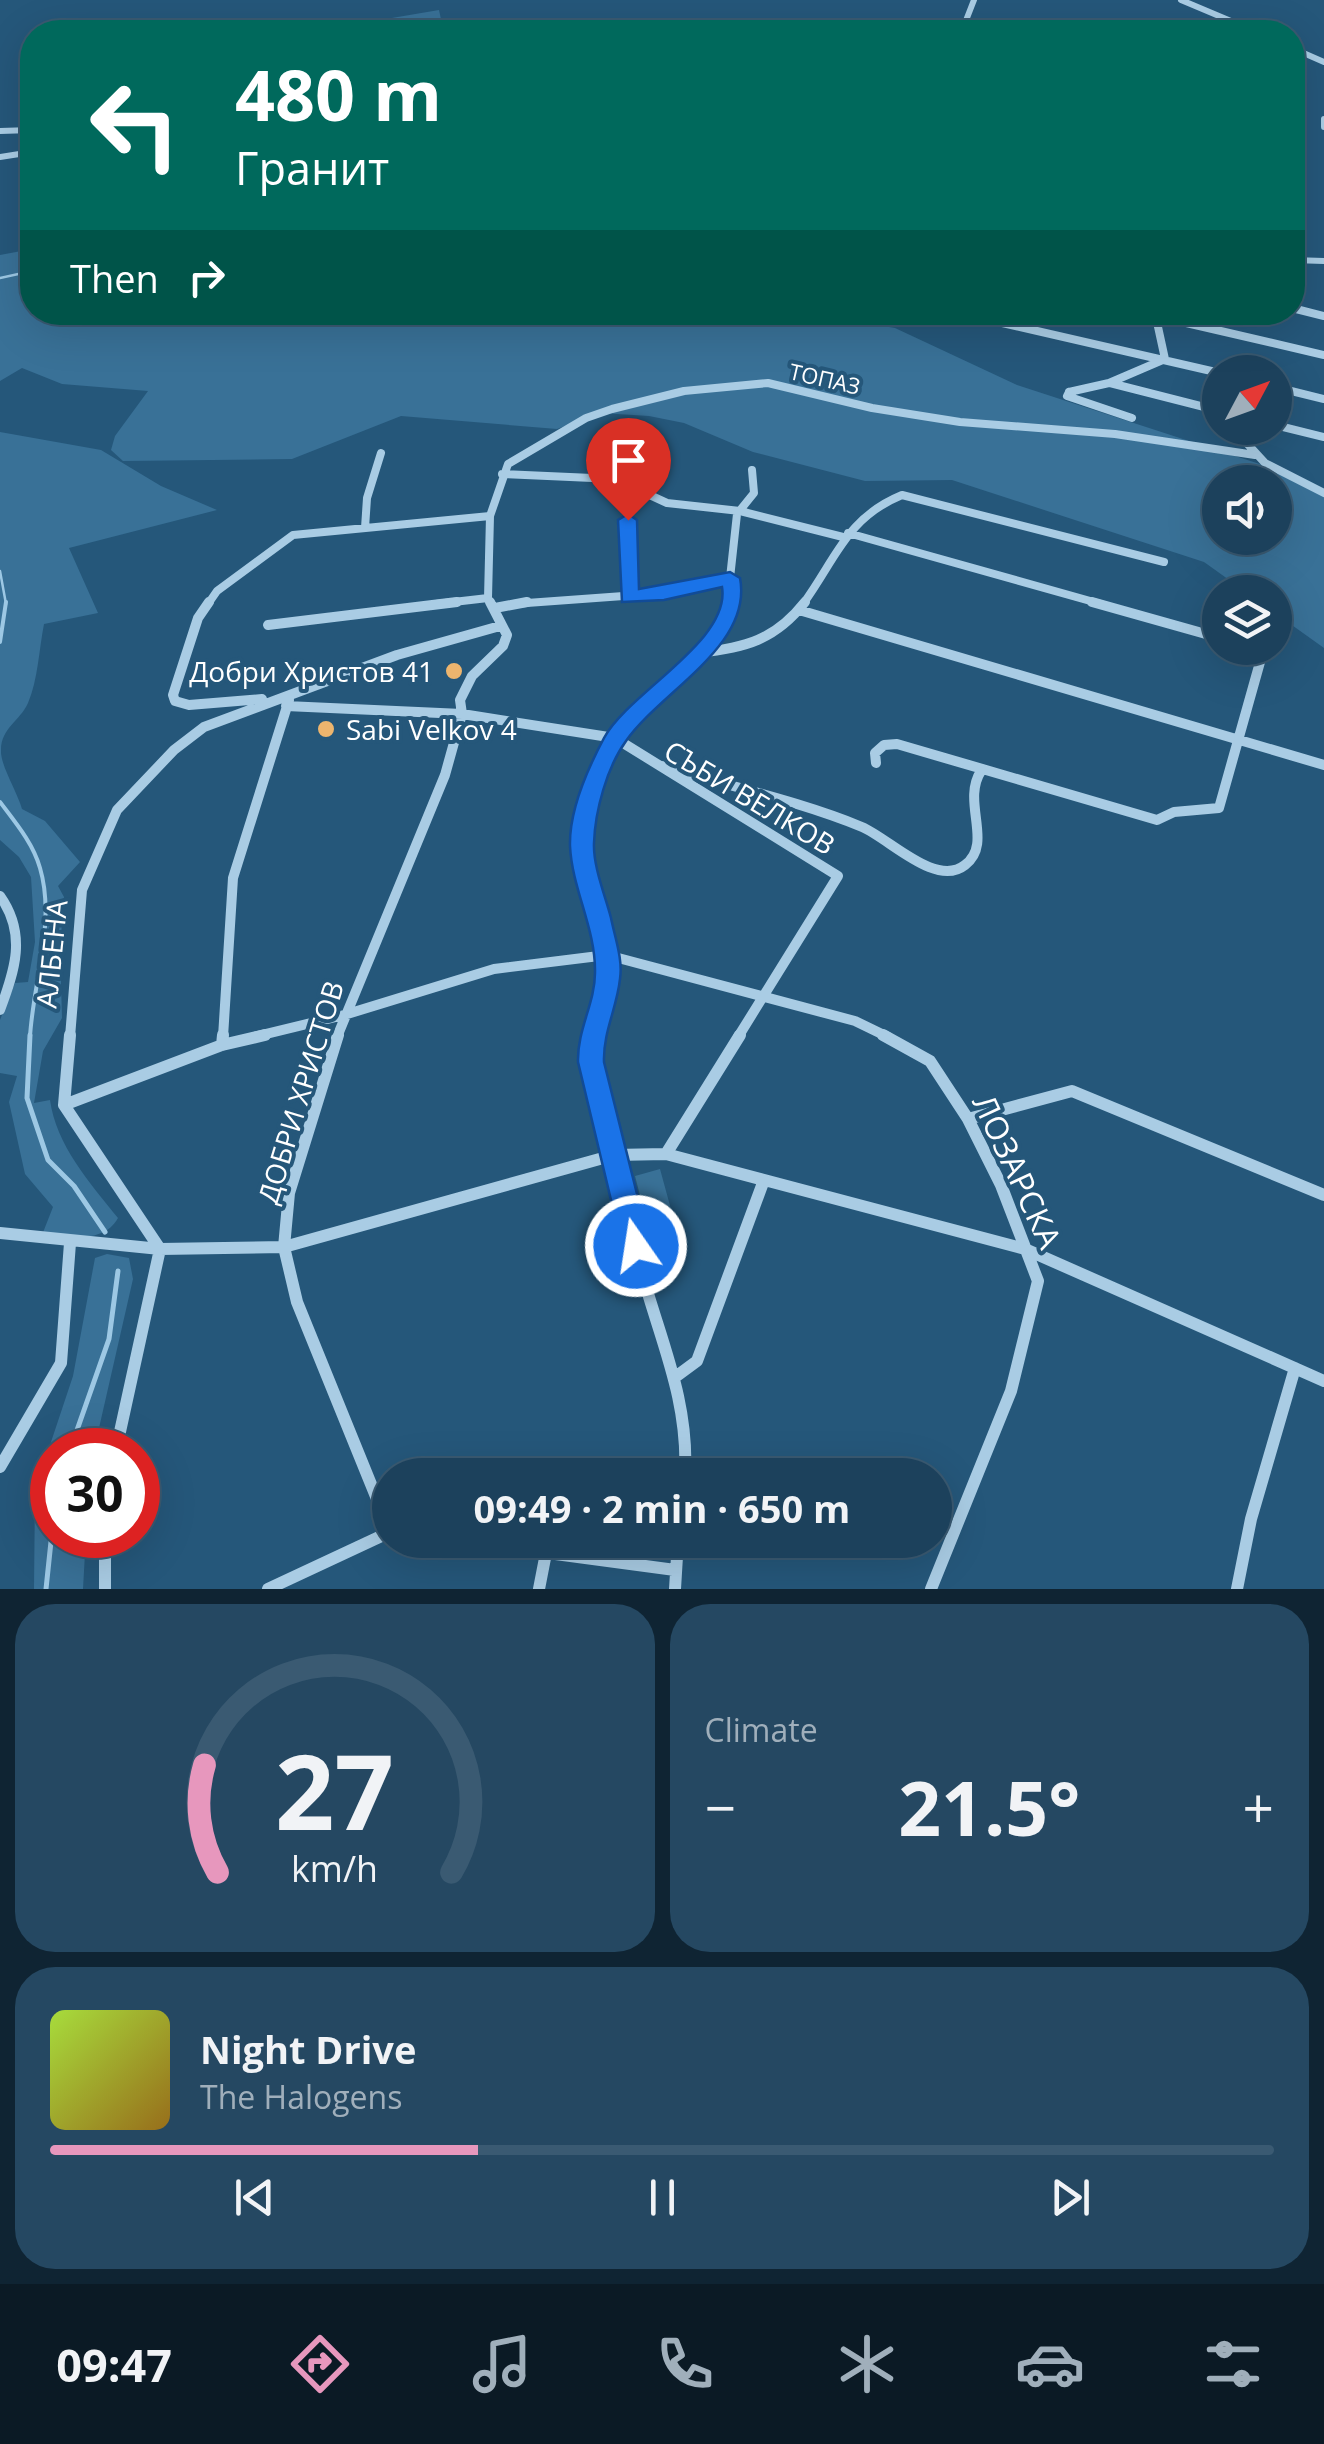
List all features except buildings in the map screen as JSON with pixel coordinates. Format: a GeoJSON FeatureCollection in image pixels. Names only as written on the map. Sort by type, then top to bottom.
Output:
{"type":"FeatureCollection","features":[{"type":"Feature","properties":{"kind":"street"},"geometry":{"type":"LineString","coordinates":[[1181,0],[1228,20]]}},
{"type":"Feature","properties":{"kind":"street"},"geometry":{"type":"LineString","coordinates":[[1012,325],[1202,368]]}},
{"type":"Feature","properties":{"kind":"street"},"geometry":{"type":"LineString","coordinates":[[1157,325],[1165,359]]}},
{"type":"Feature","properties":{"kind":"street"},"geometry":{"type":"LineString","coordinates":[[1200,325],[1324,355]]}},
{"type":"Feature","properties":{"kind":"street"},"geometry":{"type":"LineString","coordinates":[[1132,418],[1067,396],[1069,392],[1109,382],[1165,359]]}},
{"type":"Feature","properties":{"kind":"street"},"geometry":{"type":"LineString","coordinates":[[1109,382],[1202,406]]}},
{"type":"Feature","properties":{"kind":"street","name":"ТОПАЗ"},"geometry":{"type":"LineString","coordinates":[[502,474],[519,456],[586,418],[684,391],[768,383],[872,408],[960,422],[1115,434],[1255,455]]}},
{"type":"Feature","properties":{"kind":"street"},"geometry":{"type":"LineString","coordinates":[[1292,391],[1324,398]]}},
{"type":"Feature","properties":{"kind":"street"},"geometry":{"type":"LineString","coordinates":[[1292,429],[1324,437]]}},
{"type":"Feature","properties":{"kind":"street"},"geometry":{"type":"LineString","coordinates":[[1248,445],[1255,455],[1324,493]]}},
{"type":"Feature","properties":{"kind":"street"},"geometry":{"type":"LineString","coordinates":[[364,528],[367,498],[381,453]]}},
{"type":"Feature","properties":{"kind":"street"},"geometry":{"type":"LineString","coordinates":[[685,1458],[686,1412],[678,1374],[643,1276],[591,1062],[590,1043],[608,978],[607,955],[582,845],[593,789],[615,738],[724,626],[734,596],[730,578],[740,511],[754,492],[752,470]]}},
{"type":"Feature","properties":{"kind":"street"},"geometry":{"type":"LineString","coordinates":[[500,626],[488,598],[490,516],[502,474],[627,481],[642,493],[667,502],[740,511],[845,535],[1202,633]]}},
{"type":"Feature","properties":{"kind":"street"},"geometry":{"type":"LineString","coordinates":[[627,481],[629,597]]}},
{"type":"Feature","properties":{"kind":"street"},"geometry":{"type":"LineString","coordinates":[[697,653],[750,646],[787,623],[845,535],[890,498],[902,495],[1164,562]]}},
{"type":"Feature","properties":{"kind":"street"},"geometry":{"type":"LineString","coordinates":[[292,692],[246,703],[188,705],[175,701],[173,694],[198,618],[217,590],[293,534],[490,516]]}},
{"type":"Feature","properties":{"kind":"street"},"geometry":{"type":"LineString","coordinates":[[495,608],[525,602],[664,594],[730,578]]}},
{"type":"Feature","properties":{"kind":"street"},"geometry":{"type":"LineString","coordinates":[[268,624],[488,598]]}},
{"type":"Feature","properties":{"kind":"street"},"geometry":{"type":"LineString","coordinates":[[798,610],[1324,765]]}},
{"type":"Feature","properties":{"kind":"street","name":"АЛБЕНА"},"geometry":{"type":"LineString","coordinates":[[64,1104],[82,890],[117,810],[174,750],[204,728],[292,692],[431,644],[500,626]]}},
{"type":"Feature","properties":{"kind":"street","name":"ДОБРИ ХРИСТОВ"},"geometry":{"type":"LineString","coordinates":[[372,1487],[297,1302],[284,1247],[289,1193],[344,1015],[445,775],[462,714],[460,700],[472,676],[504,646],[507,636],[500,626]]}},
{"type":"Feature","properties":{"kind":"street"},"geometry":{"type":"LineString","coordinates":[[876,763],[875,753],[886,743],[1157,820],[1171,810],[1219,808],[1241,740],[1257,665]]}},
{"type":"Feature","properties":{"kind":"street"},"geometry":{"type":"LineString","coordinates":[[222,1045],[233,878],[292,692]]}},
{"type":"Feature","properties":{"kind":"street","name":"СЪБИ ВЕЛКОВ"},"geometry":{"type":"LineString","coordinates":[[286,706],[462,714],[615,738],[651,764],[838,876],[766,997]]}},
{"type":"Feature","properties":{"kind":"street"},"geometry":{"type":"LineString","coordinates":[[651,764],[864,828],[928,866],[951,872],[969,864],[978,845],[971,786],[982,772]]}},
{"type":"Feature","properties":{"kind":"street"},"geometry":{"type":"LineString","coordinates":[[0,896],[16,923],[19,948],[0,1010]]}},
{"type":"Feature","properties":{"kind":"street"},"geometry":{"type":"LineString","coordinates":[[121,1428],[160,1249],[64,1104],[222,1045],[344,1015],[494,969],[607,955]]}},
{"type":"Feature","properties":{"kind":"street","name":"ЛОЗАРСКА"},"geometry":{"type":"LineString","coordinates":[[607,955],[855,1021],[930,1061],[968,1119],[1038,1281],[1011,1391],[931,1589]]}},
{"type":"Feature","properties":{"kind":"street"},"geometry":{"type":"LineString","coordinates":[[666,1154],[766,997]]}},
{"type":"Feature","properties":{"kind":"street"},"geometry":{"type":"LineString","coordinates":[[968,1119],[1072,1091],[1324,1195]]}},
{"type":"Feature","properties":{"kind":"street"},"geometry":{"type":"LineString","coordinates":[[0,1234],[160,1249],[284,1247],[614,1154],[666,1154],[1025,1250],[1324,1381]]}},
{"type":"Feature","properties":{"kind":"street"},"geometry":{"type":"LineString","coordinates":[[678,1374],[697,1360],[764,1180]]}},
{"type":"Feature","properties":{"kind":"street"},"geometry":{"type":"LineString","coordinates":[[0,1467],[61,1363],[70,1243]]}},
{"type":"Feature","properties":{"kind":"street"},"geometry":{"type":"LineString","coordinates":[[1237,1589],[1252,1518],[1294,1368]]}},
{"type":"Feature","properties":{"kind":"street"},"geometry":{"type":"LineString","coordinates":[[268,1589],[372,1540]]}},
{"type":"Feature","properties":{"kind":"street"},"geometry":{"type":"LineString","coordinates":[[104,1589],[105,1558]]}},
{"type":"Feature","properties":{"kind":"street"},"geometry":{"type":"LineString","coordinates":[[539,1589],[545,1558]]}},
{"type":"Feature","properties":{"kind":"street"},"geometry":{"type":"LineString","coordinates":[[584,1558],[675,1570]]}},
{"type":"Feature","properties":{"kind":"street"},"geometry":{"type":"LineString","coordinates":[[675,1589],[676,1558]]}},
{"type":"Feature","properties":{"kind":"shaded area"},"geometry":{"type":"Polygon","coordinates":[[[439,10],[441,20],[374,20],[439,10]]]}},
{"type":"Feature","properties":{"kind":"shaded area"},"geometry":{"type":"Polygon","coordinates":[[[20,251],[20,325],[895,328],[1017,385],[1263,465],[1202,465],[1202,555],[1292,555],[1292,476],[1324,492],[1324,648],[1292,625],[1292,575],[1222,575],[1204,562],[952,480],[865,481],[753,452],[684,423],[601,413],[557,429],[401,416],[292,459],[123,461],[111,450],[115,436],[148,391],[62,384],[22,368],[0,381],[0,255],[20,251]]]}},
{"type":"Feature","properties":{"kind":"shaded area"},"geometry":{"type":"Polygon","coordinates":[[[0,432],[101,450],[161,486],[217,510],[69,548],[98,613],[44,624],[31,694],[2,742],[3,763],[22,809],[45,821],[80,862],[58,886],[64,897],[60,948],[62,1018],[43,1051],[34,1103],[50,1100],[67,1148],[118,1218],[104,1232],[84,1237],[42,1235],[53,1207],[25,1174],[9,1102],[17,1076],[0,1073],[0,1020],[15,983],[28,982],[35,942],[31,877],[19,857],[0,840],[0,432]]]}},
{"type":"Feature","properties":{"kind":"shaded area"},"geometry":{"type":"Polygon","coordinates":[[[660,1169],[675,1224],[649,1230],[635,1176],[660,1169]]]}},
{"type":"Feature","properties":{"kind":"shaded area"},"geometry":{"type":"Polygon","coordinates":[[[107,1254],[129,1258],[133,1279],[99,1428],[56,1428],[73,1376],[95,1258],[107,1254]]]}},
{"type":"Feature","properties":{"kind":"shaded area"},"geometry":{"type":"Polygon","coordinates":[[[34,1558],[85,1558],[83,1589],[34,1589],[34,1558]]]}},
{"type":"Feature","properties":{"kind":"waterway"},"geometry":{"type":"LineString","coordinates":[[0,278],[20,274]]}},
{"type":"Feature","properties":{"kind":"waterway"},"geometry":{"type":"LineString","coordinates":[[0,571],[6,603]]}},
{"type":"Feature","properties":{"kind":"waterway"},"geometry":{"type":"LineString","coordinates":[[0,642],[6,603]]}},
{"type":"Feature","properties":{"kind":"waterway"},"geometry":{"type":"LineString","coordinates":[[0,802],[33,850],[44,889],[45,931],[30,1037]]}},
{"type":"Feature","properties":{"kind":"waterway"},"geometry":{"type":"LineString","coordinates":[[30,1035],[27,1098],[48,1160],[74,1186],[105,1232]]}},
{"type":"Feature","properties":{"kind":"waterway"},"geometry":{"type":"LineString","coordinates":[[78,1428],[109,1339],[118,1271]]}},
{"type":"Feature","properties":{"kind":"waterway"},"geometry":{"type":"LineString","coordinates":[[46,1589],[49,1558]]}},
{"type":"Feature","properties":{"kind":"place","name":"Добри Христов 41"},"geometry":{"type":"Point","coordinates":[454,671]}},
{"type":"Feature","properties":{"kind":"place","name":"Sabi Velkov 4"},"geometry":{"type":"Point","coordinates":[326,729]}},
{"type":"Feature","properties":{"kind":"route"},"geometry":{"type":"LineString","coordinates":[[628,520],[629,597],[664,594],[730,578],[734,596],[724,626],[712,642],[660,688],[615,738],[593,789],[582,845],[607,955],[608,978],[590,1043],[591,1062],[636,1246]]}}]}
